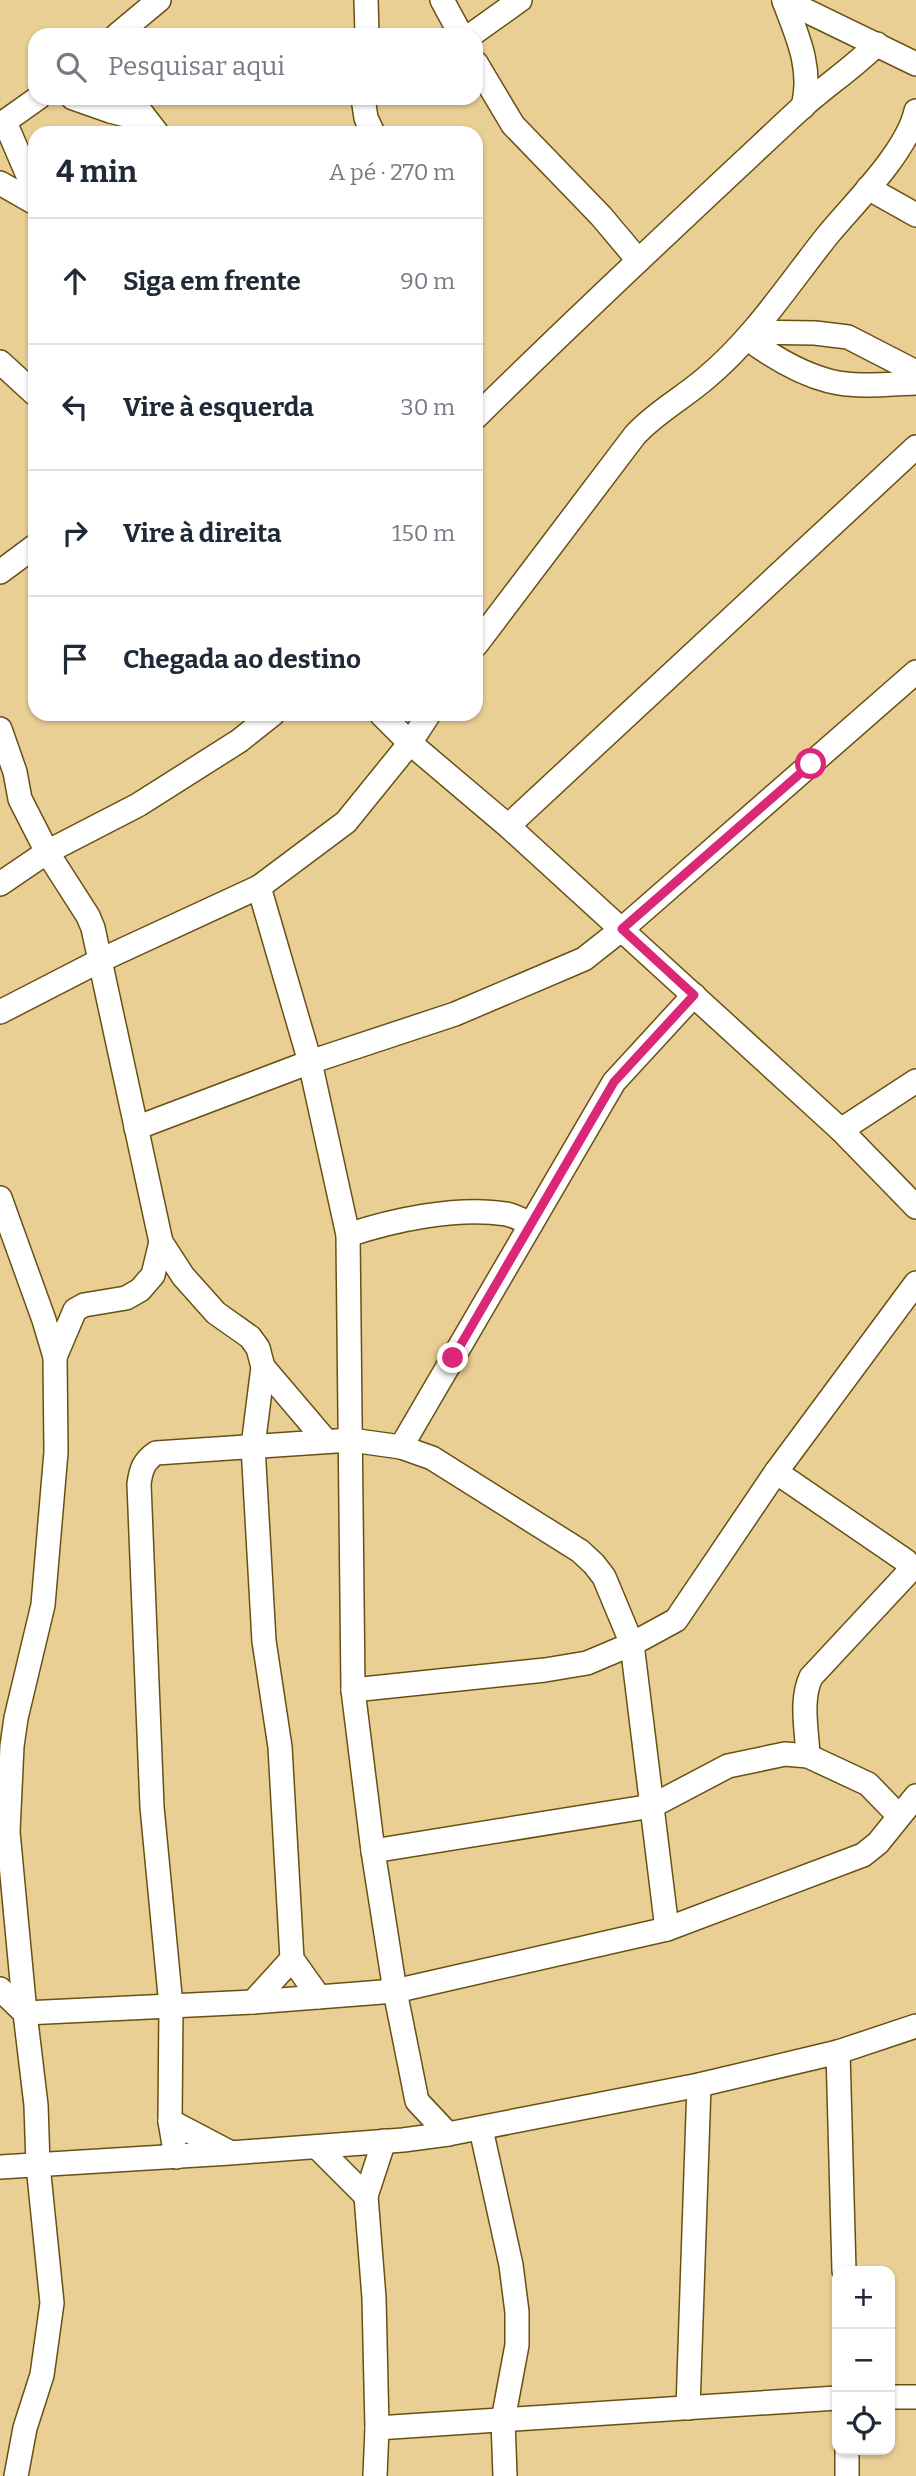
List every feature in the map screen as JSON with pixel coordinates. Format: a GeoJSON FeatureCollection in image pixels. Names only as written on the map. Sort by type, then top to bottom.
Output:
{"type":"FeatureCollection","features":[{"type":"Feature","properties":{"kind":"street"},"geometry":{"type":"LineString","coordinates":[[125,28],[159,0]]}},
{"type":"Feature","properties":{"kind":"street"},"geometry":{"type":"LineString","coordinates":[[366,0],[367,28]]}},
{"type":"Feature","properties":{"kind":"street"},"geometry":{"type":"LineString","coordinates":[[442,0],[457,28]]}},
{"type":"Feature","properties":{"kind":"street"},"geometry":{"type":"LineString","coordinates":[[481,28],[520,0]]}},
{"type":"Feature","properties":{"kind":"street"},"geometry":{"type":"LineString","coordinates":[[784,0],[916,65]]}},
{"type":"Feature","properties":{"kind":"street"},"geometry":{"type":"LineString","coordinates":[[784,0],[801,45],[807,72],[803,107]]}},
{"type":"Feature","properties":{"kind":"street"},"geometry":{"type":"LineString","coordinates":[[483,411],[638,260],[803,107],[855,66],[877,44]]}},
{"type":"Feature","properties":{"kind":"street"},"geometry":{"type":"LineString","coordinates":[[483,75],[513,125],[601,216],[638,260]]}},
{"type":"Feature","properties":{"kind":"street"},"geometry":{"type":"LineString","coordinates":[[28,105],[2,123],[28,177]]}},
{"type":"Feature","properties":{"kind":"street"},"geometry":{"type":"LineString","coordinates":[[93,105],[151,126]]}},
{"type":"Feature","properties":{"kind":"street"},"geometry":{"type":"LineString","coordinates":[[135,105],[151,126]]}},
{"type":"Feature","properties":{"kind":"street"},"geometry":{"type":"LineString","coordinates":[[364,105],[370,126]]}},
{"type":"Feature","properties":{"kind":"street"},"geometry":{"type":"LineString","coordinates":[[483,636],[635,435],[706,378],[779,302],[826,237],[905,139],[916,111]]}},
{"type":"Feature","properties":{"kind":"street"},"geometry":{"type":"LineString","coordinates":[[0,183],[28,199]]}},
{"type":"Feature","properties":{"kind":"street"},"geometry":{"type":"LineString","coordinates":[[868,188],[916,215]]}},
{"type":"Feature","properties":{"kind":"street"},"geometry":{"type":"LineString","coordinates":[[750,335],[815,333],[848,337],[916,372]]}},
{"type":"Feature","properties":{"kind":"street"},"geometry":{"type":"LineString","coordinates":[[750,335],[772,356],[827,380],[866,384],[916,383]]}},
{"type":"Feature","properties":{"kind":"street"},"geometry":{"type":"LineString","coordinates":[[0,362],[28,388]]}},
{"type":"Feature","properties":{"kind":"street"},"geometry":{"type":"LineString","coordinates":[[508,826],[916,447]]}},
{"type":"Feature","properties":{"kind":"street"},"geometry":{"type":"LineString","coordinates":[[0,572],[28,551]]}},
{"type":"Feature","properties":{"kind":"street"},"geometry":{"type":"LineString","coordinates":[[136,1128],[310,1062],[455,1014],[584,960],[916,672]]}},
{"type":"Feature","properties":{"kind":"street"},"geometry":{"type":"LineString","coordinates":[[0,884],[47,852],[138,804],[239,741],[264,721]]}},
{"type":"Feature","properties":{"kind":"street"},"geometry":{"type":"LineString","coordinates":[[389,721],[410,743],[508,826],[622,929],[841,1130],[916,1207]]}},
{"type":"Feature","properties":{"kind":"street"},"geometry":{"type":"LineString","coordinates":[[0,1012],[101,960],[259,887],[346,822],[410,743],[424,721]]}},
{"type":"Feature","properties":{"kind":"street"},"geometry":{"type":"LineString","coordinates":[[0,729],[15,772],[20,799],[47,852],[88,916],[101,960],[161,1242],[183,1276],[216,1312],[250,1337],[258,1348],[263,1367],[253,1446],[264,1641],[280,1746],[292,1959],[319,1997]]}},
{"type":"Feature","properties":{"kind":"street"},"geometry":{"type":"LineString","coordinates":[[259,887],[310,1062],[348,1235],[353,1690],[373,1851],[395,1991],[417,2101],[448,2134]]}},
{"type":"Feature","properties":{"kind":"street"},"geometry":{"type":"LineString","coordinates":[[401,1447],[614,1082],[694,995]]}},
{"type":"Feature","properties":{"kind":"street"},"geometry":{"type":"LineString","coordinates":[[841,1130],[916,1081]]}},
{"type":"Feature","properties":{"kind":"street"},"geometry":{"type":"LineString","coordinates":[[0,1198],[55,1357],[56,1452],[43,1605],[16,1718],[8,1832],[36,2105],[38,2165],[52,2303],[42,2375],[25,2428],[16,2476]]}},
{"type":"Feature","properties":{"kind":"street"},"geometry":{"type":"LineString","coordinates":[[348,1235],[386,1223],[476,1212],[508,1214],[531,1224]]}},
{"type":"Feature","properties":{"kind":"street"},"geometry":{"type":"LineString","coordinates":[[55,1357],[75,1310],[84,1305],[126,1298],[140,1290],[153,1275],[161,1242]]}},
{"type":"Feature","properties":{"kind":"street"},"geometry":{"type":"LineString","coordinates":[[353,1690],[587,1663],[632,1644],[681,1615],[776,1472],[916,1283]]}},
{"type":"Feature","properties":{"kind":"street"},"geometry":{"type":"LineString","coordinates":[[263,1367],[326,1441]]}},
{"type":"Feature","properties":{"kind":"street"},"geometry":{"type":"LineString","coordinates":[[176,2157],[170,2121],[171,2006],[152,1807],[139,1484],[146,1460],[156,1453],[351,1440],[401,1447],[432,1458],[580,1551],[594,1564],[604,1577],[632,1644],[667,1929]]}},
{"type":"Feature","properties":{"kind":"street"},"geometry":{"type":"LineString","coordinates":[[776,1472],[906,1561],[908,1568],[906,1575],[811,1677],[805,1698],[808,1756]]}},
{"type":"Feature","properties":{"kind":"street"},"geometry":{"type":"LineString","coordinates":[[373,1851],[652,1806],[728,1766],[785,1754],[808,1756],[868,1784],[899,1816]]}},
{"type":"Feature","properties":{"kind":"street"},"geometry":{"type":"LineString","coordinates":[[0,1989],[25,2013],[253,2002],[395,1991],[667,1929],[863,1855],[878,1843],[916,1796]]}},
{"type":"Feature","properties":{"kind":"street"},"geometry":{"type":"LineString","coordinates":[[253,2002],[292,1959]]}},
{"type":"Feature","properties":{"kind":"street"},"geometry":{"type":"LineString","coordinates":[[0,2167],[394,2141],[481,2129],[699,2085],[838,2052],[916,2026]]}},
{"type":"Feature","properties":{"kind":"street"},"geometry":{"type":"LineString","coordinates":[[838,2052],[844,2266]]}},
{"type":"Feature","properties":{"kind":"street"},"geometry":{"type":"LineString","coordinates":[[688,2408],[699,2085]]}},
{"type":"Feature","properties":{"kind":"street"},"geometry":{"type":"LineString","coordinates":[[375,2476],[377,2428],[374,2298],[366,2196],[417,2101]]}},
{"type":"Feature","properties":{"kind":"street"},"geometry":{"type":"LineString","coordinates":[[170,2121],[230,2153]]}},
{"type":"Feature","properties":{"kind":"street"},"geometry":{"type":"LineString","coordinates":[[481,2129],[511,2265],[517,2312],[517,2345],[503,2420],[505,2476]]}},
{"type":"Feature","properties":{"kind":"street"},"geometry":{"type":"LineString","coordinates":[[317,2147],[366,2196]]}},
{"type":"Feature","properties":{"kind":"street"},"geometry":{"type":"LineString","coordinates":[[895,2397],[916,2397]]}},
{"type":"Feature","properties":{"kind":"street"},"geometry":{"type":"LineString","coordinates":[[377,2428],[832,2398]]}},
{"type":"Feature","properties":{"kind":"street"},"geometry":{"type":"LineString","coordinates":[[847,2476],[848,2455]]}},
{"type":"Feature","properties":{"kind":"route"},"geometry":{"type":"LineString","coordinates":[[453,1358],[614,1082],[694,995],[622,929],[811,764]]}}]}
